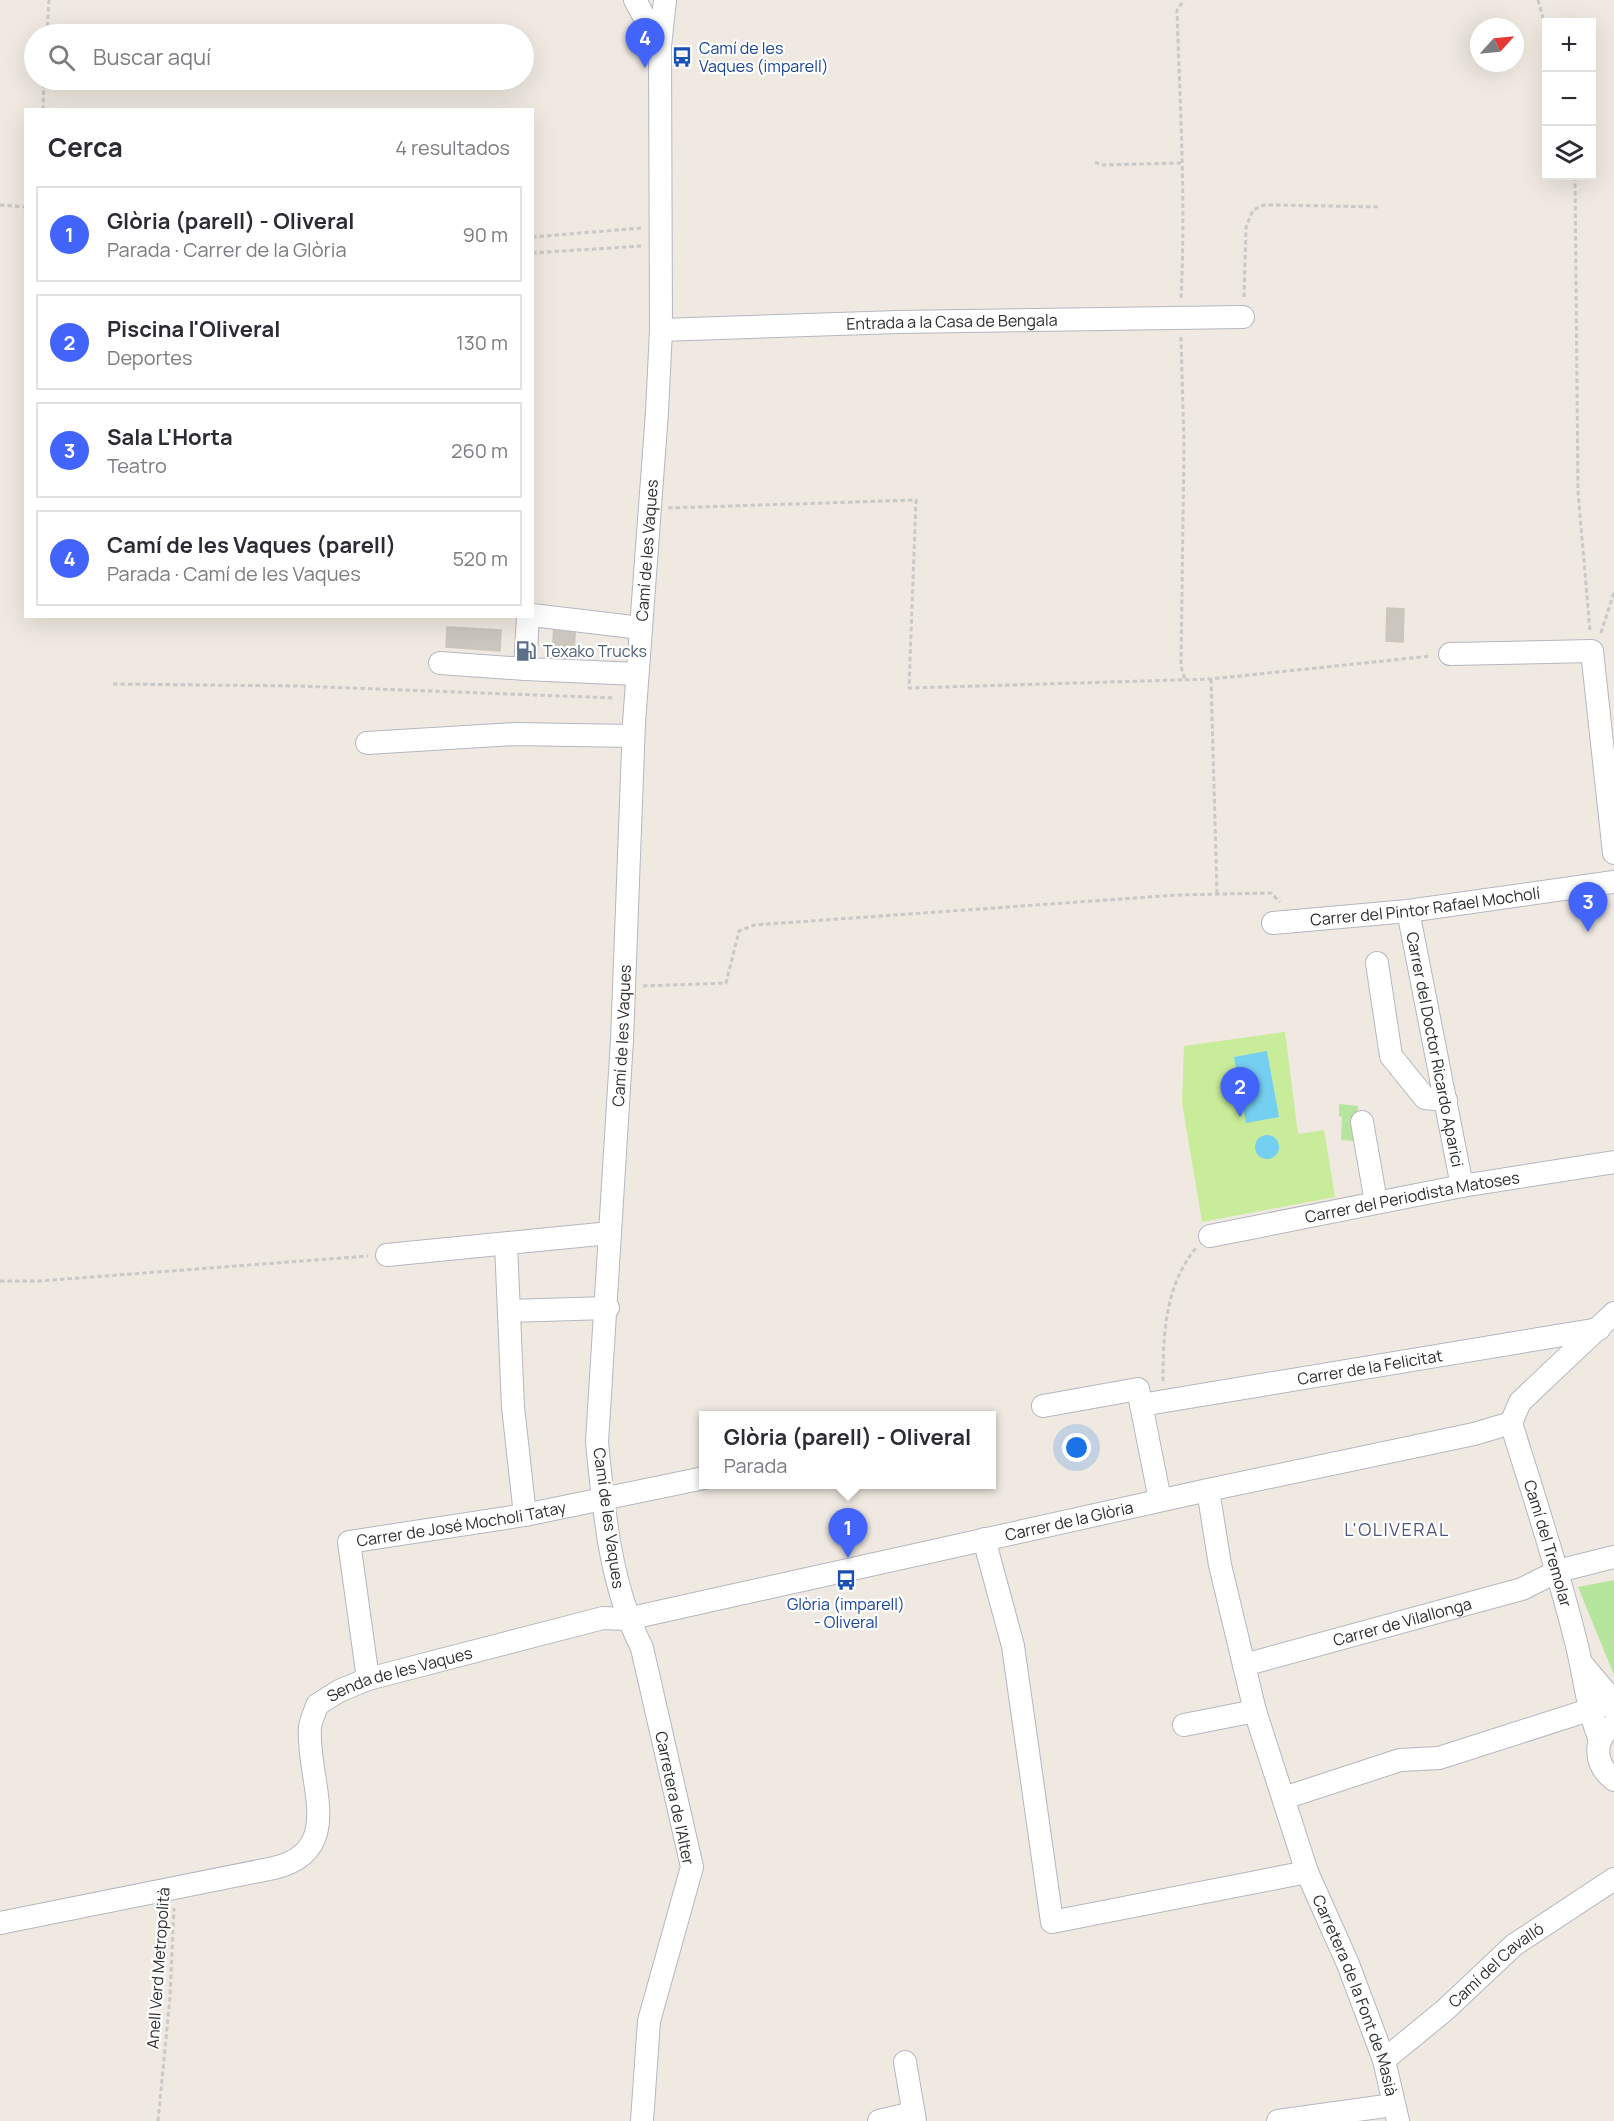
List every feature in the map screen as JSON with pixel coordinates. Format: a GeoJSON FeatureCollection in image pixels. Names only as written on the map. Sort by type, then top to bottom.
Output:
{"type":"FeatureCollection","features":[{"type":"Feature","properties":{"kind":"street","name":"Camí de les Vaques"},"geometry":{"type":"LineString","coordinates":[[635,0],[660,46]]}},
{"type":"Feature","properties":{"kind":"street","name":"Camí de les Vaques"},"geometry":{"type":"LineString","coordinates":[[627,1619],[619,1591],[603,1499],[597,1442],[608,1308],[624,987],[633,736],[661,330],[655,236],[660,46],[665,0]]}},
{"type":"Feature","properties":{"kind":"street","name":"Entrada a la Casa de Bengala"},"geometry":{"type":"LineString","coordinates":[[661,330],[777,325],[1243,317]]}},
{"type":"Feature","properties":{"kind":"street"},"geometry":{"type":"LineString","coordinates":[[534,615],[641,628]]}},
{"type":"Feature","properties":{"kind":"street"},"geometry":{"type":"LineString","coordinates":[[525,669],[528,618]]}},
{"type":"Feature","properties":{"kind":"street"},"geometry":{"type":"LineString","coordinates":[[1450,654],[1592,651],[1614,853]]}},
{"type":"Feature","properties":{"kind":"street"},"geometry":{"type":"LineString","coordinates":[[440,663],[637,675]]}},
{"type":"Feature","properties":{"kind":"street"},"geometry":{"type":"LineString","coordinates":[[366,743],[515,734],[633,736]]}},
{"type":"Feature","properties":{"kind":"street","name":"Carrer del Pintor Rafael Mocholí"},"geometry":{"type":"LineString","coordinates":[[1273,922],[1408,911],[1614,882]]}},
{"type":"Feature","properties":{"kind":"street","name":"Carrer del Doctor Ricardo Aparici"},"geometry":{"type":"LineString","coordinates":[[1408,911],[1462,1186]]}},
{"type":"Feature","properties":{"kind":"street"},"geometry":{"type":"LineString","coordinates":[[1377,963],[1391,1056],[1425,1098],[1446,1100]]}},
{"type":"Feature","properties":{"kind":"street"},"geometry":{"type":"LineString","coordinates":[[1362,1122],[1376,1202]]}},
{"type":"Feature","properties":{"kind":"street","name":"Carrer del Periodista Matoses"},"geometry":{"type":"LineString","coordinates":[[1210,1236],[1462,1186],[1614,1162]]}},
{"type":"Feature","properties":{"kind":"street"},"geometry":{"type":"LineString","coordinates":[[387,1255],[610,1233]]}},
{"type":"Feature","properties":{"kind":"street"},"geometry":{"type":"LineString","coordinates":[[506,1244],[513,1407],[525,1515]]}},
{"type":"Feature","properties":{"kind":"street"},"geometry":{"type":"LineString","coordinates":[[509,1311],[608,1308]]}},
{"type":"Feature","properties":{"kind":"street"},"geometry":{"type":"LineString","coordinates":[[1511,1423],[1520,1402],[1607,1321]]}},
{"type":"Feature","properties":{"kind":"street","name":"Carrer de la Felicitat"},"geometry":{"type":"LineString","coordinates":[[1043,1406],[1147,1398],[1607,1321]]}},
{"type":"Feature","properties":{"kind":"street"},"geometry":{"type":"LineString","coordinates":[[1147,1398],[1160,1500]]}},
{"type":"Feature","properties":{"kind":"street","name":"Carrer de la Glòria"},"geometry":{"type":"LineString","coordinates":[[627,1619],[1160,1500],[1474,1434],[1511,1423]]}},
{"type":"Feature","properties":{"kind":"street","name":"Camí del Tremolar"},"geometry":{"type":"LineString","coordinates":[[1511,1423],[1558,1571],[1582,1664],[1585,1713],[1607,1732],[1599,1764],[1610,1777]]}},
{"type":"Feature","properties":{"kind":"street","name":"Carrer de José Mocholi Tatay"},"geometry":{"type":"LineString","coordinates":[[368,1679],[349,1542],[525,1515],[699,1479]]}},
{"type":"Feature","properties":{"kind":"street","name":"Carretera de la Font de Masià"},"geometry":{"type":"LineString","coordinates":[[1208,1490],[1220,1565],[1255,1711],[1307,1872],[1348,1964],[1384,2060],[1395,2113]]}},
{"type":"Feature","properties":{"kind":"street"},"geometry":{"type":"LineString","coordinates":[[984,1539],[1013,1646],[1052,1922],[1307,1872]]}},
{"type":"Feature","properties":{"kind":"street","name":"Carrer de Vilallonga"},"geometry":{"type":"LineString","coordinates":[[1244,1665],[1522,1589],[1558,1571],[1614,1557]]}},
{"type":"Feature","properties":{"kind":"street","name":"Senda de les Vaques"},"geometry":{"type":"LineString","coordinates":[[0,1923],[285,1865],[301,1857],[312,1845],[319,1827],[310,1727],[317,1705],[339,1691],[368,1679],[603,1618],[627,1619]]}},
{"type":"Feature","properties":{"kind":"street","name":"Carretera de l'Alter"},"geometry":{"type":"LineString","coordinates":[[627,1619],[642,1648],[692,1867],[649,2021],[645,2113],[642,2121]]}},
{"type":"Feature","properties":{"kind":"street","name":"Camí del Tremolar"},"geometry":{"type":"LineString","coordinates":[[1582,1664],[1614,1702]]}},
{"type":"Feature","properties":{"kind":"street"},"geometry":{"type":"LineString","coordinates":[[1284,1798],[1400,1760],[1439,1758],[1614,1702]]}},
{"type":"Feature","properties":{"kind":"street"},"geometry":{"type":"LineString","coordinates":[[1184,1725],[1255,1711]]}},
{"type":"Feature","properties":{"kind":"street"},"geometry":{"type":"LineString","coordinates":[[1610,1777],[1614,1796]]}},
{"type":"Feature","properties":{"kind":"street","name":"Camí del Cavalló"},"geometry":{"type":"LineString","coordinates":[[1384,2060],[1445,2010],[1514,1945],[1614,1879]]}},
{"type":"Feature","properties":{"kind":"street"},"geometry":{"type":"LineString","coordinates":[[879,2121],[914,2117],[904,2062]]}},
{"type":"Feature","properties":{"kind":"street"},"geometry":{"type":"LineString","coordinates":[[1278,2121],[1395,2113]]}},
{"type":"Feature","properties":{"kind":"path"},"geometry":{"type":"LineString","coordinates":[[48,24],[49,0]]}},
{"type":"Feature","properties":{"kind":"path"},"geometry":{"type":"LineString","coordinates":[[1184,0],[1177,10],[1181,163],[1185,203],[1180,318],[1184,446],[1181,666],[1185,680]]}},
{"type":"Feature","properties":{"kind":"path"},"geometry":{"type":"LineString","coordinates":[[1538,0],[1543,18]]}},
{"type":"Feature","properties":{"kind":"path"},"geometry":{"type":"LineString","coordinates":[[42,108],[43,90]]}},
{"type":"Feature","properties":{"kind":"path"},"geometry":{"type":"LineString","coordinates":[[1095,162],[1101,165],[1181,163]]}},
{"type":"Feature","properties":{"kind":"path"},"geometry":{"type":"LineString","coordinates":[[1575,180],[1578,492],[1592,651]]}},
{"type":"Feature","properties":{"kind":"path"},"geometry":{"type":"LineString","coordinates":[[0,204],[24,207]]}},
{"type":"Feature","properties":{"kind":"path"},"geometry":{"type":"LineString","coordinates":[[1243,317],[1246,227],[1253,210],[1264,205],[1381,207]]}},
{"type":"Feature","properties":{"kind":"path"},"geometry":{"type":"LineString","coordinates":[[534,237],[655,236]]}},
{"type":"Feature","properties":{"kind":"path"},"geometry":{"type":"LineString","coordinates":[[534,253],[655,236]]}},
{"type":"Feature","properties":{"kind":"path"},"geometry":{"type":"LineString","coordinates":[[650,508],[916,500],[909,688],[1211,679],[1450,654]]}},
{"type":"Feature","properties":{"kind":"path"},"geometry":{"type":"LineString","coordinates":[[1592,651],[1612,609],[1614,592]]}},
{"type":"Feature","properties":{"kind":"path"},"geometry":{"type":"LineString","coordinates":[[1211,679],[1217,894]]}},
{"type":"Feature","properties":{"kind":"path"},"geometry":{"type":"LineString","coordinates":[[113,684],[357,688],[636,700]]}},
{"type":"Feature","properties":{"kind":"path"},"geometry":{"type":"LineString","coordinates":[[624,987],[726,983],[739,932],[754,925],[1217,894],[1271,893],[1298,920]]}},
{"type":"Feature","properties":{"kind":"path"},"geometry":{"type":"LineString","coordinates":[[1147,1398],[1169,1303],[1186,1260],[1210,1236]]}},
{"type":"Feature","properties":{"kind":"path"},"geometry":{"type":"LineString","coordinates":[[0,1281],[39,1281],[387,1255]]}},
{"type":"Feature","properties":{"kind":"path","name":"Anell Verd Metropolità"},"geometry":{"type":"LineString","coordinates":[[158,2121],[170,1997],[175,1889]]}},
{"type":"Feature","properties":{"kind":"green space"},"geometry":{"type":"Polygon","coordinates":[[[1285,1032],[1298,1134],[1324,1130],[1335,1197],[1202,1222],[1182,1103],[1184,1046],[1285,1032]]]}},
{"type":"Feature","properties":{"kind":"green space"},"geometry":{"type":"Polygon","coordinates":[[[1339,1104],[1358,1106],[1356,1141],[1341,1140],[1342,1117],[1339,1116],[1339,1104]]]}},
{"type":"Feature","properties":{"kind":"green space"},"geometry":{"type":"Polygon","coordinates":[[[1614,1580],[1614,1675],[1578,1587],[1614,1580]]]}},
{"type":"Feature","properties":{"kind":"water"},"geometry":{"type":"Polygon","coordinates":[[[1267,1051],[1279,1117],[1246,1123],[1234,1057],[1267,1051]]]}},
{"type":"Feature","properties":{"kind":"water"},"geometry":{"type":"Polygon","coordinates":[[[1267,1135],[1272,1136],[1278,1142],[1278,1152],[1272,1158],[1267,1159],[1262,1158],[1256,1152],[1255,1147],[1256,1142],[1262,1136],[1267,1135]]]}},
{"type":"Feature","properties":{"kind":"building"},"geometry":{"type":"Polygon","coordinates":[[[1387,608],[1404,609],[1403,642],[1386,641],[1387,608]]]}},
{"type":"Feature","properties":{"kind":"building"},"geometry":{"type":"Polygon","coordinates":[[[554,620],[576,621],[573,665],[552,664],[554,620]]]}},
{"type":"Feature","properties":{"kind":"building"},"geometry":{"type":"Polygon","coordinates":[[[447,627],[501,630],[500,651],[446,647],[447,627]]]}},
{"type":"Feature","properties":{"kind":"place","name":"Camí de les Vaques (imparell)"},"geometry":{"type":"Point","coordinates":[682,57]}},
{"type":"Feature","properties":{"kind":"place","name":"Camí de les Vaques (parell)"},"geometry":{"type":"Point","coordinates":[645,68]}},
{"type":"Feature","properties":{"kind":"place","name":"Texako Trucks"},"geometry":{"type":"Point","coordinates":[526,651]}},
{"type":"Feature","properties":{"kind":"place","name":"Sala L'Horta"},"geometry":{"type":"Point","coordinates":[1588,932]}},
{"type":"Feature","properties":{"kind":"place","name":"Piscina l'Oliveral"},"geometry":{"type":"Point","coordinates":[1240,1117]}},
{"type":"Feature","properties":{"kind":"place","name":"Glòria (parell) - Oliveral"},"geometry":{"type":"Point","coordinates":[848,1558]}},
{"type":"Feature","properties":{"kind":"place","name":"Glòria (imparell) - Oliveral"},"geometry":{"type":"Point","coordinates":[846,1580]}},
{"type":"Feature","properties":{"kind":"district","name":"L'OLIVERAL"},"geometry":{"type":"Point","coordinates":[1397,1529]}}]}
